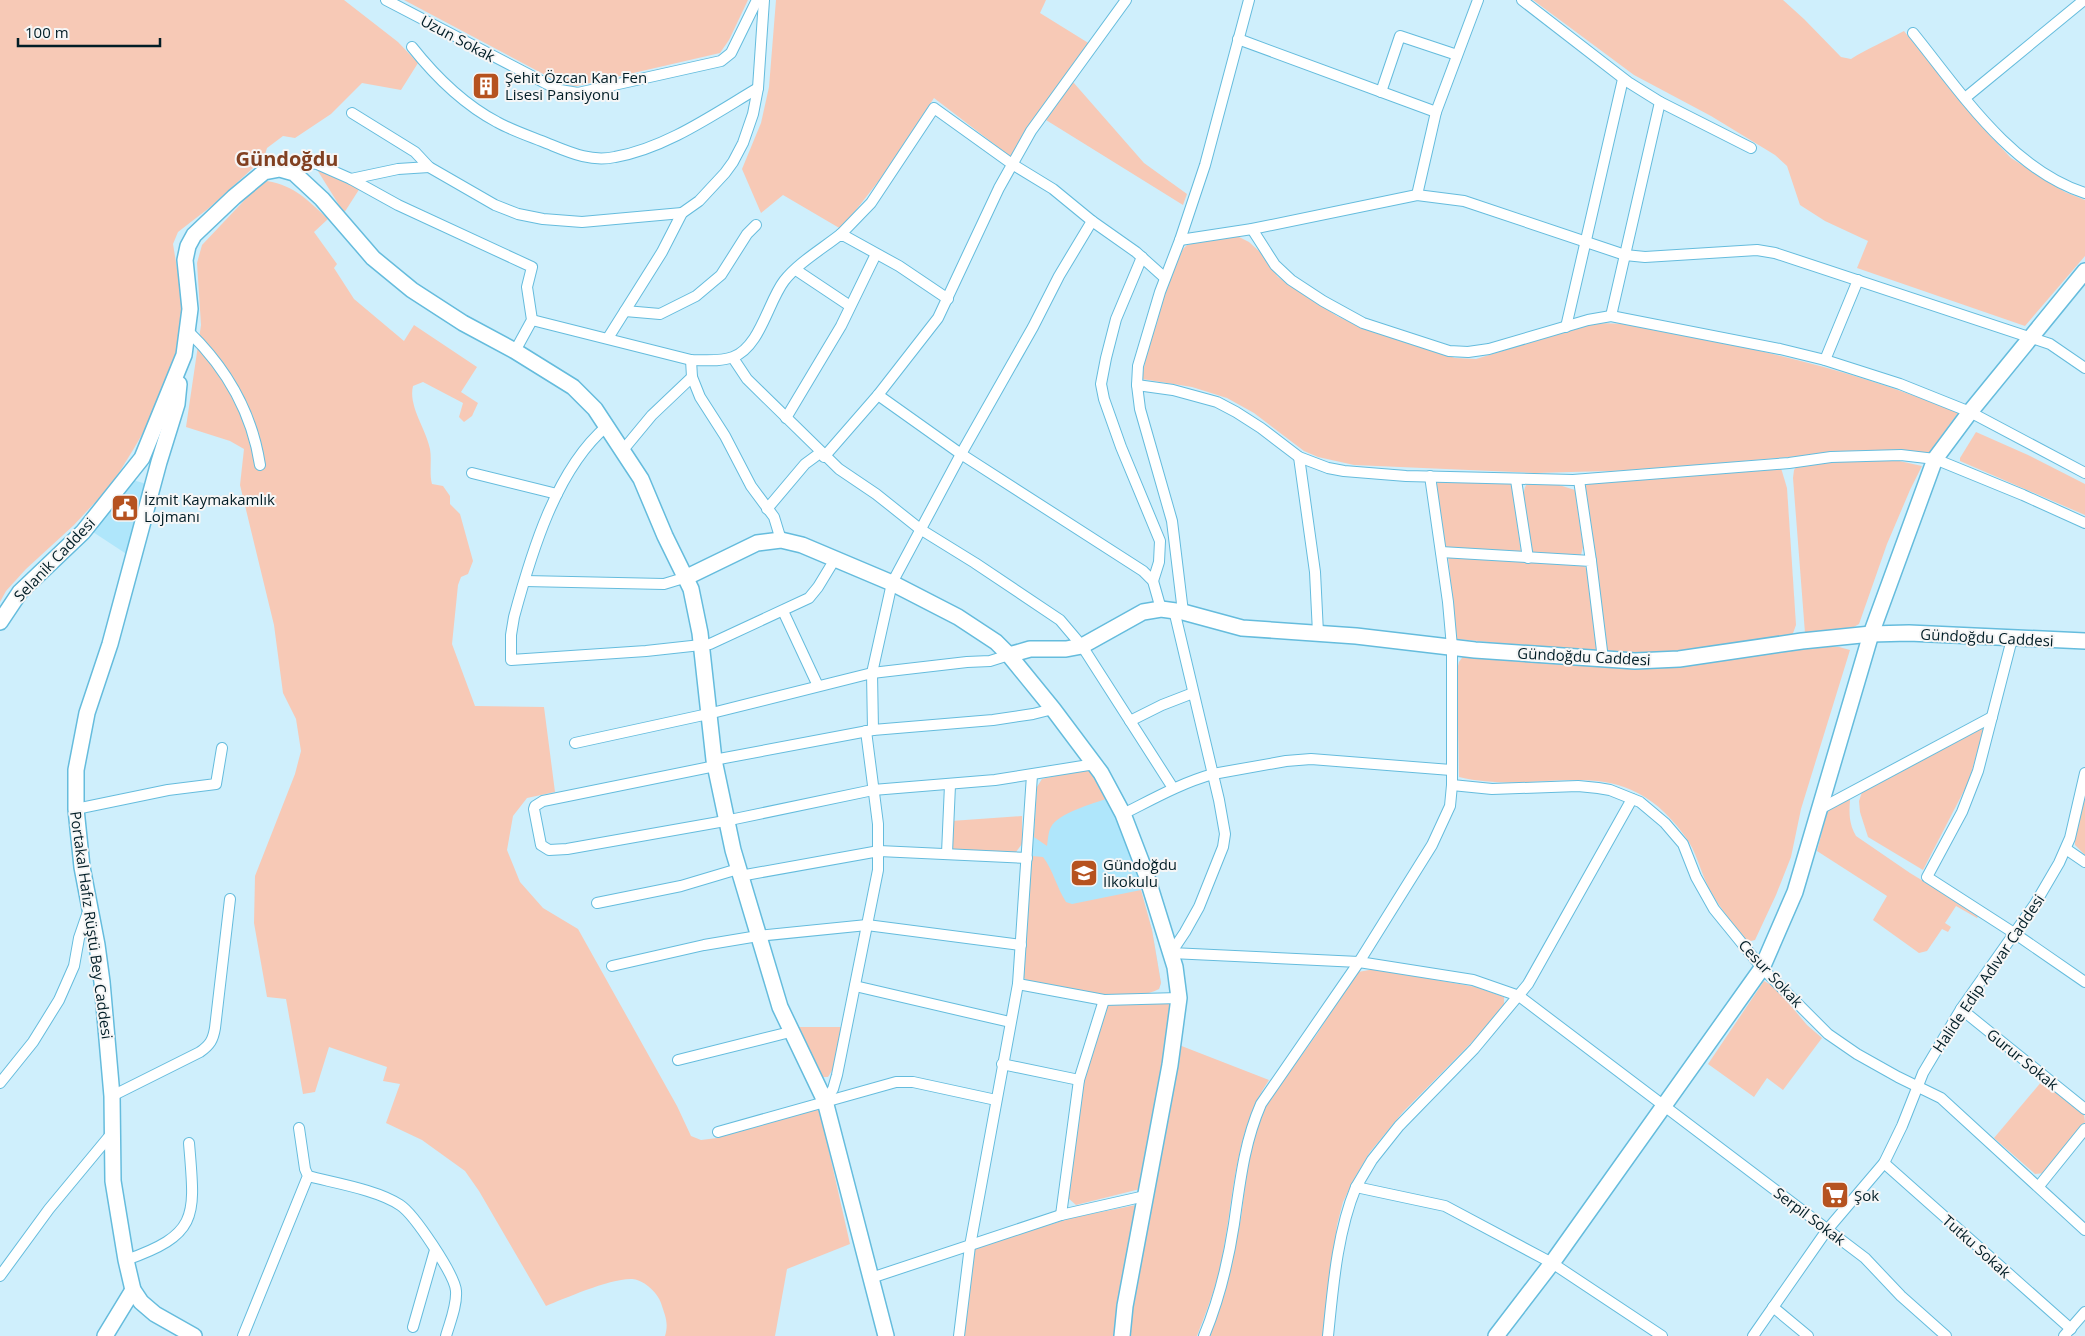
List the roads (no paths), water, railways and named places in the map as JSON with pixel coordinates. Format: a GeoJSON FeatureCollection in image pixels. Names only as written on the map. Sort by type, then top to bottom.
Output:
{"type":"FeatureCollection","features":[{"type":"Feature","properties":{"kind":"street","name":"Uzun Sokak"},"geometry":{"type":"LineString","coordinates":[[386,0],[560,90],[578,92],[721,61],[731,54],[757,0]]}},
{"type":"Feature","properties":{"kind":"street"},"geometry":{"type":"LineString","coordinates":[[608,338],[662,252],[682,213],[699,201],[733,162],[748,130],[758,88],[764,0]]}},
{"type":"Feature","properties":{"kind":"street"},"geometry":{"type":"LineString","coordinates":[[768,510],[805,464],[822,455],[878,395],[930,331],[948,299],[1012,164],[1036,124],[1126,0]]}},
{"type":"Feature","properties":{"kind":"street"},"geometry":{"type":"LineString","coordinates":[[1171,953],[1186,932],[1199,907],[1223,847],[1224,827],[1173,610],[1172,521],[1140,409],[1137,385],[1142,350],[1205,165],[1249,0]]}},
{"type":"Feature","properties":{"kind":"street"},"geometry":{"type":"LineString","coordinates":[[1417,194],[1436,112],[1478,0]]}},
{"type":"Feature","properties":{"kind":"street"},"geometry":{"type":"LineString","coordinates":[[1522,0],[1623,78],[1660,102],[1752,148]]}},
{"type":"Feature","properties":{"kind":"street"},"geometry":{"type":"LineString","coordinates":[[1965,98],[2084,0]]}},
{"type":"Feature","properties":{"kind":"street"},"geometry":{"type":"LineString","coordinates":[[1913,33],[1965,98],[2014,151],[2057,181],[2085,193]]}},
{"type":"Feature","properties":{"kind":"street"},"geometry":{"type":"LineString","coordinates":[[1381,92],[1400,36],[1458,55]]}},
{"type":"Feature","properties":{"kind":"street"},"geometry":{"type":"LineString","coordinates":[[1238,39],[1436,112]]}},
{"type":"Feature","properties":{"kind":"street"},"geometry":{"type":"LineString","coordinates":[[412,47],[442,80],[478,111],[510,128],[587,158],[615,157],[648,148],[691,127],[758,88]]}},
{"type":"Feature","properties":{"kind":"street"},"geometry":{"type":"LineString","coordinates":[[1566,327],[1623,78]]}},
{"type":"Feature","properties":{"kind":"street"},"geometry":{"type":"LineString","coordinates":[[1611,316],[1660,102]]}},
{"type":"Feature","properties":{"kind":"street"},"geometry":{"type":"LineString","coordinates":[[532,320],[691,360],[733,358],[753,340],[780,286],[796,270],[841,234],[871,203],[934,108],[1012,164],[1052,188],[1092,221],[1122,240],[1165,278]]}},
{"type":"Feature","properties":{"kind":"street"},"geometry":{"type":"LineString","coordinates":[[352,113],[415,152],[429,167],[496,205],[530,217],[582,222],[682,213]]}},
{"type":"Feature","properties":{"kind":"street"},"geometry":{"type":"LineString","coordinates":[[286,170],[296,163],[307,162],[317,164],[351,179],[398,205],[532,268],[527,294],[532,320],[515,351]]}},
{"type":"Feature","properties":{"kind":"street"},"geometry":{"type":"LineString","coordinates":[[351,179],[403,168],[429,167]]}},
{"type":"Feature","properties":{"kind":"street"},"geometry":{"type":"LineString","coordinates":[[181,368],[189,332],[190,309],[185,260],[190,241],[256,177],[271,170],[286,170],[303,180],[373,258],[405,285],[463,323],[515,351],[577,390],[607,426],[641,479],[665,536],[687,578],[695,609],[701,646],[714,763],[725,821],[780,1007],[790,1032],[825,1101],[886,1336]]}},
{"type":"Feature","properties":{"kind":"street"},"geometry":{"type":"LineString","coordinates":[[1180,240],[1252,229],[1417,194],[1464,201],[1625,255],[1645,257],[1757,250],[1775,253],[2050,344],[2085,368]]}},
{"type":"Feature","properties":{"kind":"street"},"geometry":{"type":"LineString","coordinates":[[825,1101],[833,1088],[837,1075],[876,881],[879,851],[869,730],[872,673],[892,583],[1059,276],[1092,221]]}},
{"type":"Feature","properties":{"kind":"street"},"geometry":{"type":"LineString","coordinates":[[625,311],[660,314],[696,296],[721,275],[747,234],[756,225]]}},
{"type":"Feature","properties":{"kind":"street"},"geometry":{"type":"LineString","coordinates":[[1252,229],[1275,265],[1291,280],[1323,302],[1363,323],[1449,351],[1480,351],[1588,320],[1611,316],[1780,349],[1825,360],[1900,384],[1970,412],[2085,473]]}},
{"type":"Feature","properties":{"kind":"street"},"geometry":{"type":"LineString","coordinates":[[841,234],[914,275],[948,299]]}},
{"type":"Feature","properties":{"kind":"street"},"geometry":{"type":"LineString","coordinates":[[786,418],[841,326],[876,254]]}},
{"type":"Feature","properties":{"kind":"street"},"geometry":{"type":"LineString","coordinates":[[1142,257],[1114,328],[1101,384],[1104,399],[1121,447],[1160,541],[1159,562],[1153,580]]}},
{"type":"Feature","properties":{"kind":"street"},"geometry":{"type":"LineString","coordinates":[[796,270],[850,306]]}},
{"type":"Feature","properties":{"kind":"street"},"geometry":{"type":"LineString","coordinates":[[1496,1336],[1552,1264],[1762,968],[1795,892],[1871,634],[1934,459],[2030,337],[2085,271]]}},
{"type":"Feature","properties":{"kind":"street"},"geometry":{"type":"LineString","coordinates":[[1825,360],[1858,280]]}},
{"type":"Feature","properties":{"kind":"street"},"geometry":{"type":"LineString","coordinates":[[189,332],[219,365],[234,389],[255,437],[260,465]]}},
{"type":"Feature","properties":{"kind":"street"},"geometry":{"type":"LineString","coordinates":[[733,358],[747,379],[822,455],[920,529],[1060,620],[1082,646],[1173,788]]}},
{"type":"Feature","properties":{"kind":"street"},"geometry":{"type":"LineString","coordinates":[[691,360],[692,377],[700,397],[725,436],[754,491],[776,523],[782,540]]}},
{"type":"Feature","properties":{"kind":"street","name":"Selanik Caddesi"},"geometry":{"type":"LineString","coordinates":[[0,622],[20,592],[83,532],[142,458],[181,368]]}},
{"type":"Feature","properties":{"kind":"street","name":"Portakal Hafız Rüştü Bey Caddesi"},"geometry":{"type":"LineString","coordinates":[[133,1290],[113,1181],[112,1096],[102,982],[82,867],[76,809],[76,770],[85,718],[110,644],[159,462],[177,404],[181,368]]}},
{"type":"Feature","properties":{"kind":"street"},"geometry":{"type":"LineString","coordinates":[[623,450],[652,416],[692,377]]}},
{"type":"Feature","properties":{"kind":"street"},"geometry":{"type":"LineString","coordinates":[[1137,385],[1173,390],[1217,402],[1261,428],[1299,457],[1328,468],[1344,471],[1516,480],[1579,480],[1858,455],[1901,455],[1934,459],[2023,495],[2085,523]]}},
{"type":"Feature","properties":{"kind":"street"},"geometry":{"type":"LineString","coordinates":[[878,395],[961,454],[1143,571],[1153,580],[1173,610]]}},
{"type":"Feature","properties":{"kind":"street"},"geometry":{"type":"LineString","coordinates":[[607,426],[583,450],[557,494],[525,581],[512,627],[511,660],[701,646],[727,638],[809,598],[835,558]]}},
{"type":"Feature","properties":{"kind":"street"},"geometry":{"type":"LineString","coordinates":[[1299,457],[1315,572],[1318,633]]}},
{"type":"Feature","properties":{"kind":"street"},"geometry":{"type":"LineString","coordinates":[[472,473],[557,494]]}},
{"type":"Feature","properties":{"kind":"street"},"geometry":{"type":"LineString","coordinates":[[1204,1336],[1223,1282],[1234,1225],[1240,1176],[1252,1127],[1261,1104],[1359,962],[1432,845],[1450,806],[1452,785],[1452,647],[1430,476]]}},
{"type":"Feature","properties":{"kind":"street"},"geometry":{"type":"LineString","coordinates":[[1516,480],[1528,558]]}},
{"type":"Feature","properties":{"kind":"street"},"geometry":{"type":"LineString","coordinates":[[1579,480],[1603,659]]}},
{"type":"Feature","properties":{"kind":"street"},"geometry":{"type":"LineString","coordinates":[[525,581],[664,584],[687,578],[757,543],[782,540],[802,545],[892,583],[975,627],[1009,654],[1053,708],[1095,764],[1123,814],[1146,874],[1171,953],[1178,982],[1179,998],[1170,1065],[1122,1336]]}},
{"type":"Feature","properties":{"kind":"street"},"geometry":{"type":"LineString","coordinates":[[1441,552],[1591,561]]}},
{"type":"Feature","properties":{"kind":"street"},"geometry":{"type":"LineString","coordinates":[[575,743],[708,714],[872,673],[990,660],[1030,649],[1082,646],[1143,612],[1173,610]]}},
{"type":"Feature","properties":{"kind":"street","name":"Gündoğdu Caddesi"},"geometry":{"type":"LineString","coordinates":[[1173,610],[1242,628],[1636,661],[1679,659],[1802,641],[1871,634],[1909,633],[2085,641]]}},
{"type":"Feature","properties":{"kind":"street"},"geometry":{"type":"LineString","coordinates":[[783,611],[818,686]]}},
{"type":"Feature","properties":{"kind":"street"},"geometry":{"type":"LineString","coordinates":[[2012,639],[1972,788],[1962,812],[1927,877],[2014,933],[2085,982]]}},
{"type":"Feature","properties":{"kind":"street"},"geometry":{"type":"LineString","coordinates":[[1130,721],[1162,705],[1193,693]]}},
{"type":"Feature","properties":{"kind":"street"},"geometry":{"type":"LineString","coordinates":[[1053,708],[1033,714],[993,720],[869,730],[542,801],[534,809],[539,838],[544,848],[554,851],[725,821],[873,790],[950,785],[1032,775],[1095,764]]}},
{"type":"Feature","properties":{"kind":"street"},"geometry":{"type":"LineString","coordinates":[[1818,810],[1992,716]]}},
{"type":"Feature","properties":{"kind":"street"},"geometry":{"type":"LineString","coordinates":[[76,809],[168,790],[216,784],[222,748]]}},
{"type":"Feature","properties":{"kind":"street"},"geometry":{"type":"LineString","coordinates":[[1123,814],[1173,788],[1213,774],[1299,759],[1451,770]]}},
{"type":"Feature","properties":{"kind":"street","name":"Halide Edip Adıvar Caddesi"},"geometry":{"type":"LineString","coordinates":[[1753,1336],[1828,1230],[1884,1163],[1902,1126],[1917,1086],[1961,1010],[2035,904],[2066,849],[2085,773]]}},
{"type":"Feature","properties":{"kind":"street"},"geometry":{"type":"LineString","coordinates":[[959,1336],[970,1246],[1018,984],[1032,775]]}},
{"type":"Feature","properties":{"kind":"street"},"geometry":{"type":"LineString","coordinates":[[947,853],[950,785]]}},
{"type":"Feature","properties":{"kind":"street","name":"Cesur Sokak"},"geometry":{"type":"LineString","coordinates":[[1452,785],[1502,789],[1578,786],[1610,790],[1640,802],[1665,822],[1683,844],[1700,884],[1714,909],[1762,968],[1828,1034],[1857,1054],[1941,1098],[2085,1230]]}},
{"type":"Feature","properties":{"kind":"street"},"geometry":{"type":"LineString","coordinates":[[1328,1336],[1343,1228],[1349,1204],[1356,1187],[1372,1160],[1398,1126],[1474,1049],[1528,984],[1632,799]]}},
{"type":"Feature","properties":{"kind":"street"},"geometry":{"type":"LineString","coordinates":[[2066,849],[2085,862]]}},
{"type":"Feature","properties":{"kind":"street"},"geometry":{"type":"LineString","coordinates":[[598,903],[739,873],[879,851],[1027,858]]}},
{"type":"Feature","properties":{"kind":"street"},"geometry":{"type":"LineString","coordinates":[[112,1096],[200,1052],[210,1045],[215,1028],[230,899]]}},
{"type":"Feature","properties":{"kind":"street"},"geometry":{"type":"LineString","coordinates":[[0,1083],[33,1042],[60,1000],[74,966],[79,938],[90,905]]}},
{"type":"Feature","properties":{"kind":"street"},"geometry":{"type":"LineString","coordinates":[[612,966],[704,945],[758,936],[867,925],[1021,944]]}},
{"type":"Feature","properties":{"kind":"street","name":"Serpil Sokak"},"geometry":{"type":"LineString","coordinates":[[1171,953],[1359,962],[1473,980],[1519,996],[1865,1258],[1900,1296],[1946,1336]]}},
{"type":"Feature","properties":{"kind":"street"},"geometry":{"type":"LineString","coordinates":[[1018,984],[1104,1000],[1179,998]]}},
{"type":"Feature","properties":{"kind":"street"},"geometry":{"type":"LineString","coordinates":[[855,986],[1010,1022]]}},
{"type":"Feature","properties":{"kind":"street"},"geometry":{"type":"LineString","coordinates":[[1061,1215],[1079,1080],[1104,1000]]}},
{"type":"Feature","properties":{"kind":"street","name":"Gurur Sokak"},"geometry":{"type":"LineString","coordinates":[[1961,1010],[2085,1109]]}},
{"type":"Feature","properties":{"kind":"street"},"geometry":{"type":"LineString","coordinates":[[678,1060],[790,1032]]}},
{"type":"Feature","properties":{"kind":"street"},"geometry":{"type":"LineString","coordinates":[[1002,1064],[1079,1080]]}},
{"type":"Feature","properties":{"kind":"street"},"geometry":{"type":"LineString","coordinates":[[718,1132],[887,1084],[904,1082],[996,1100]]}},
{"type":"Feature","properties":{"kind":"street"},"geometry":{"type":"LineString","coordinates":[[243,1336],[308,1176],[305,1169],[299,1128]]}},
{"type":"Feature","properties":{"kind":"street"},"geometry":{"type":"LineString","coordinates":[[2039,1186],[2085,1129]]}},
{"type":"Feature","properties":{"kind":"street"},"geometry":{"type":"LineString","coordinates":[[0,1276],[50,1209],[112,1133]]}},
{"type":"Feature","properties":{"kind":"street"},"geometry":{"type":"LineString","coordinates":[[126,1260],[165,1244],[182,1229],[189,1215],[193,1198],[190,1143]]}},
{"type":"Feature","properties":{"kind":"street","name":"Tutku Sokak"},"geometry":{"type":"LineString","coordinates":[[1884,1163],[2067,1332]]}},
{"type":"Feature","properties":{"kind":"street"},"geometry":{"type":"LineString","coordinates":[[308,1176],[383,1196],[400,1204],[413,1217],[453,1279],[456,1290],[446,1336]]}},
{"type":"Feature","properties":{"kind":"street"},"geometry":{"type":"LineString","coordinates":[[1356,1187],[1445,1206],[1552,1264],[1662,1336]]}},
{"type":"Feature","properties":{"kind":"street"},"geometry":{"type":"LineString","coordinates":[[871,1278],[1061,1215],[1146,1196]]}},
{"type":"Feature","properties":{"kind":"street"},"geometry":{"type":"LineString","coordinates":[[412,1327],[435,1250]]}},
{"type":"Feature","properties":{"kind":"street"},"geometry":{"type":"LineString","coordinates":[[105,1336],[133,1290],[146,1308],[165,1321],[194,1336]]}},
{"type":"Feature","properties":{"kind":"street"},"geometry":{"type":"LineString","coordinates":[[1773,1307],[1808,1336]]}},
{"type":"Feature","properties":{"kind":"street"},"geometry":{"type":"LineString","coordinates":[[2067,1332],[2085,1312]]}},
{"type":"Feature","properties":{"kind":"place","name":"Şehit Özcan Kan Fen Lisesi Pansiyonu"},"geometry":{"type":"Point","coordinates":[486,86]}},
{"type":"Feature","properties":{"kind":"place","name":"İzmit Kaymakamlık Lojmanı"},"geometry":{"type":"Point","coordinates":[125,508]}},
{"type":"Feature","properties":{"kind":"place","name":"Gündoğdu İlkokulu"},"geometry":{"type":"Point","coordinates":[1084,873]}},
{"type":"Feature","properties":{"kind":"place","name":"Şok"},"geometry":{"type":"Point","coordinates":[1835,1195]}},
{"type":"Feature","properties":{"kind":"district","name":"Gündoğdu"},"geometry":{"type":"Point","coordinates":[287,158]}}]}
